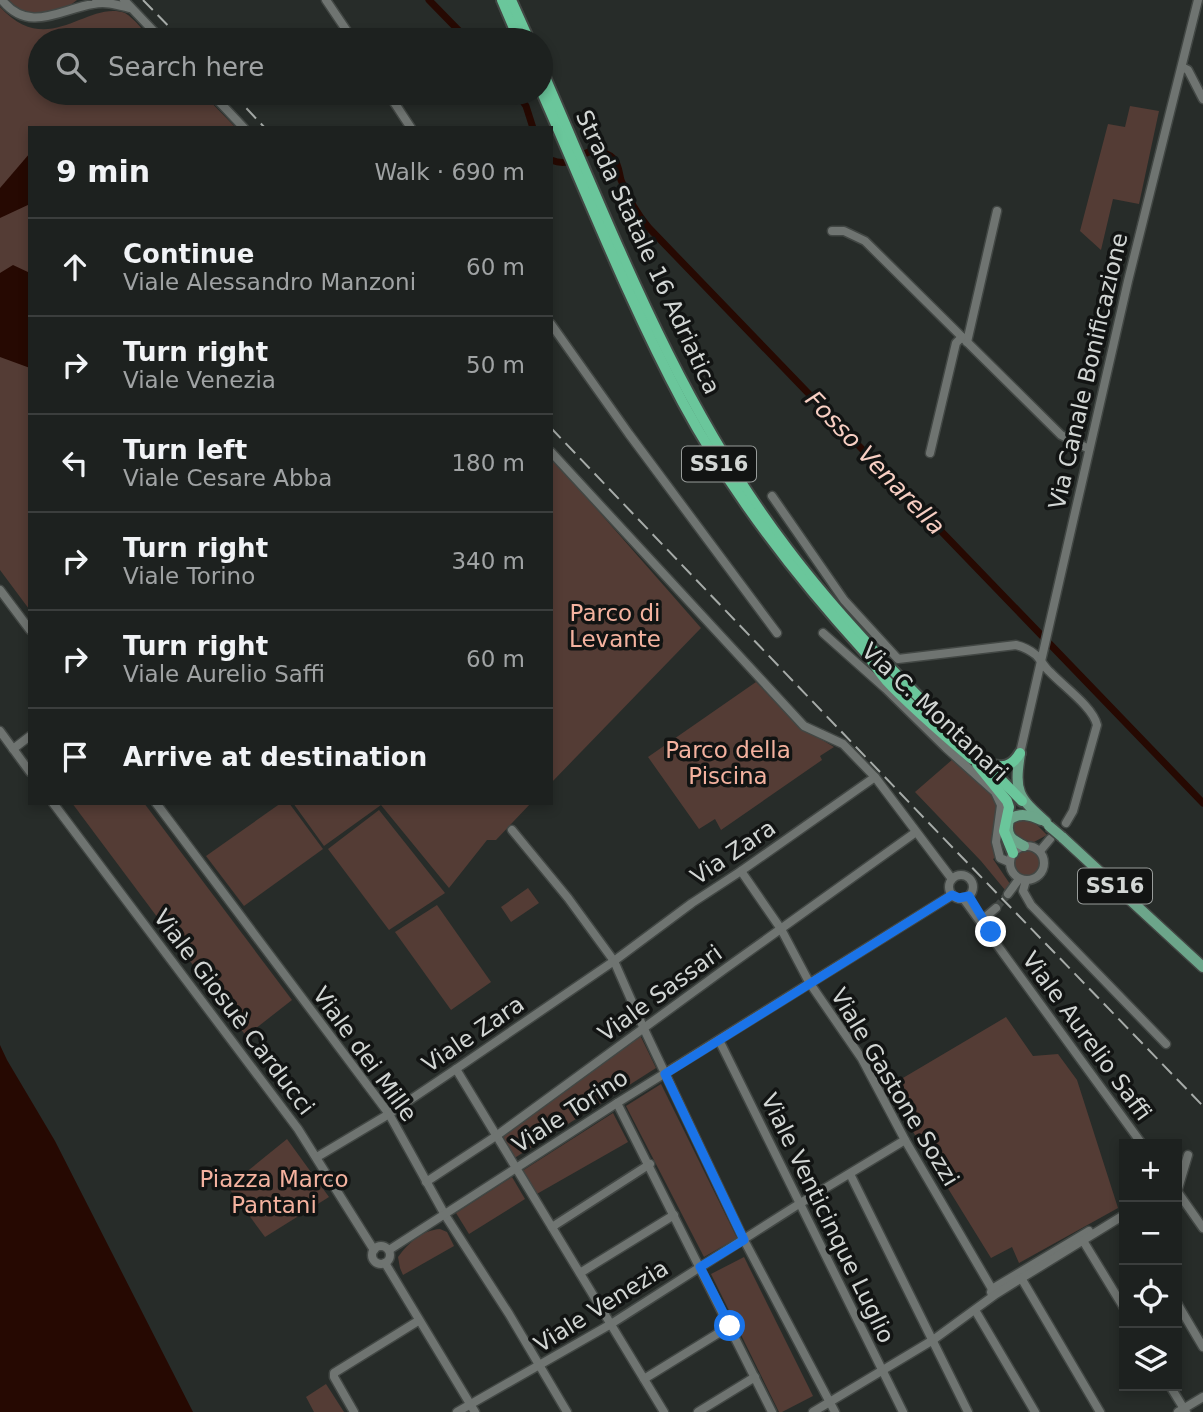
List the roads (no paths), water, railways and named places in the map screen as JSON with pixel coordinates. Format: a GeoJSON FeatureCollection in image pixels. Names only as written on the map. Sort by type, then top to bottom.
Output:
{"type":"FeatureCollection","features":[{"type":"Feature","properties":{"kind":"highway"},"geometry":{"type":"LineString","coordinates":[[502,0],[514,28]]}},
{"type":"Feature","properties":{"kind":"highway"},"geometry":{"type":"LineString","coordinates":[[511,0],[524,28]]}},
{"type":"Feature","properties":{"kind":"highway","name":"Strada Statale 16 Adriatica"},"geometry":{"type":"LineString","coordinates":[[553,100],[580,171],[666,351],[736,476],[786,548],[836,610],[975,758],[1022,801]]}},
{"type":"Feature","properties":{"kind":"highway","name":"Strada Statale 16 Adriatica"},"geometry":{"type":"LineString","coordinates":[[549,105],[571,149]]}},
{"type":"Feature","properties":{"kind":"highway"},"geometry":{"type":"LineString","coordinates":[[975,758],[1007,766],[1015,762],[1020,753]]}},
{"type":"Feature","properties":{"kind":"highway"},"geometry":{"type":"LineString","coordinates":[[975,758],[1007,801],[1009,807],[1004,831],[1011,857]]}},
{"type":"Feature","properties":{"kind":"main road"},"geometry":{"type":"LineString","coordinates":[[1020,753],[1016,779],[1022,801]]}},
{"type":"Feature","properties":{"kind":"main road","name":"Strada Statale 16 Adriatica"},"geometry":{"type":"LineString","coordinates":[[1022,801],[1203,967]]}},
{"type":"Feature","properties":{"kind":"main road"},"geometry":{"type":"LineString","coordinates":[[1024,846],[1011,839],[1008,832],[1009,821],[1018,815],[1024,815],[1047,824]]}},
{"type":"Feature","properties":{"kind":"street"},"geometry":{"type":"LineString","coordinates":[[2,0],[12,10],[36,18],[59,15],[81,4],[104,1],[130,8]]}},
{"type":"Feature","properties":{"kind":"street"},"geometry":{"type":"LineString","coordinates":[[124,0],[150,28]]}},
{"type":"Feature","properties":{"kind":"street"},"geometry":{"type":"LineString","coordinates":[[326,0],[345,28]]}},
{"type":"Feature","properties":{"kind":"street","name":"Via Canale Bonificazione"},"geometry":{"type":"LineString","coordinates":[[1020,753],[1128,281],[1198,0]]}},
{"type":"Feature","properties":{"kind":"street"},"geometry":{"type":"LineString","coordinates":[[1182,66],[1188,70],[1203,99]]}},
{"type":"Feature","properties":{"kind":"street"},"geometry":{"type":"LineString","coordinates":[[222,105],[242,126]]}},
{"type":"Feature","properties":{"kind":"street"},"geometry":{"type":"LineString","coordinates":[[396,105],[410,126]]}},
{"type":"Feature","properties":{"kind":"street"},"geometry":{"type":"LineString","coordinates":[[964,340],[997,211]]}},
{"type":"Feature","properties":{"kind":"street"},"geometry":{"type":"LineString","coordinates":[[832,231],[844,231],[865,241],[1061,435],[1089,449]]}},
{"type":"Feature","properties":{"kind":"street"},"geometry":{"type":"LineString","coordinates":[[553,327],[777,633]]}},
{"type":"Feature","properties":{"kind":"street"},"geometry":{"type":"LineString","coordinates":[[930,453],[956,343],[964,340]]}},
{"type":"Feature","properties":{"kind":"street"},"geometry":{"type":"LineString","coordinates":[[553,454],[804,726],[844,744],[875,777],[952,878]]}},
{"type":"Feature","properties":{"kind":"street"},"geometry":{"type":"LineString","coordinates":[[772,496],[844,600],[898,659],[1016,645],[1040,658],[1088,710],[1096,719],[1097,725],[1073,811],[1066,823]]}},
{"type":"Feature","properties":{"kind":"street"},"geometry":{"type":"LineString","coordinates":[[0,590],[28,626]]}},
{"type":"Feature","properties":{"kind":"street","name":"Via C. Montanari"},"geometry":{"type":"LineString","coordinates":[[823,634],[886,689],[995,792],[1001,805],[997,849],[1000,858],[1011,857]]}},
{"type":"Feature","properties":{"kind":"street"},"geometry":{"type":"LineString","coordinates":[[0,731],[28,769]]}},
{"type":"Feature","properties":{"kind":"street"},"geometry":{"type":"LineString","coordinates":[[13,749],[28,738]]}},
{"type":"Feature","properties":{"kind":"street","name":"Via Zara"},"geometry":{"type":"LineString","coordinates":[[614,961],[692,903],[875,777]]}},
{"type":"Feature","properties":{"kind":"street","name":"Viale Giosuè Carducci"},"geometry":{"type":"LineString","coordinates":[[55,805],[273,1095],[317,1157],[374,1250]]}},
{"type":"Feature","properties":{"kind":"street","name":"Viale dei Mille"},"geometry":{"type":"LineString","coordinates":[[157,805],[389,1114],[445,1216],[509,1314],[567,1412]]}},
{"type":"Feature","properties":{"kind":"street"},"geometry":{"type":"LineString","coordinates":[[512,830],[569,898],[614,961],[744,1240],[835,1412]]}},
{"type":"Feature","properties":{"kind":"street","name":"Viale Sassari"},"geometry":{"type":"LineString","coordinates":[[426,1182],[496,1136],[916,832]]}},
{"type":"Feature","properties":{"kind":"street"},"geometry":{"type":"LineString","coordinates":[[1040,851],[1050,839]]}},
{"type":"Feature","properties":{"kind":"street"},"geometry":{"type":"LineString","coordinates":[[1008,894],[1023,880],[1036,878],[1043,870],[1044,860],[1040,851],[1033,847],[1024,846],[1011,857],[1012,872],[1023,880]]}},
{"type":"Feature","properties":{"kind":"street","name":"Viale Gastone Sozzi"},"geometry":{"type":"LineString","coordinates":[[741,871],[781,929],[809,982],[862,1059],[991,1294]]}},
{"type":"Feature","properties":{"kind":"street"},"geometry":{"type":"LineString","coordinates":[[958,875],[968,877],[973,887],[966,897],[952,895],[949,888],[952,878],[958,875]]}},
{"type":"Feature","properties":{"kind":"street"},"geometry":{"type":"LineString","coordinates":[[1023,880],[1023,891],[1031,905],[1166,1044]]}},
{"type":"Feature","properties":{"kind":"street","name":"Viale Torino"},"geometry":{"type":"LineString","coordinates":[[388,1250],[809,982],[952,895]]}},
{"type":"Feature","properties":{"kind":"street","name":"Viale Aurelio Saffi"},"geometry":{"type":"LineString","coordinates":[[966,897],[1001,950]]}},
{"type":"Feature","properties":{"kind":"street","name":"Viale Aurelio Saffi"},"geometry":{"type":"LineString","coordinates":[[966,897],[1001,950],[1138,1139]]}},
{"type":"Feature","properties":{"kind":"street"},"geometry":{"type":"LineString","coordinates":[[983,919],[996,908]]}},
{"type":"Feature","properties":{"kind":"street","name":"Viale Zara"},"geometry":{"type":"LineString","coordinates":[[317,1157],[389,1114],[614,961]]}},
{"type":"Feature","properties":{"kind":"street","name":"Viale Venticinque Luglio"},"geometry":{"type":"LineString","coordinates":[[719,1040],[902,1412]]}},
{"type":"Feature","properties":{"kind":"street"},"geometry":{"type":"LineString","coordinates":[[456,1069],[664,1412]]}},
{"type":"Feature","properties":{"kind":"street"},"geometry":{"type":"LineString","coordinates":[[617,1103],[772,1412]]}},
{"type":"Feature","properties":{"kind":"street","name":"Viale Venezia"},"geometry":{"type":"LineString","coordinates":[[457,1412],[472,1408],[611,1324],[905,1140]]}},
{"type":"Feature","properties":{"kind":"street"},"geometry":{"type":"LineString","coordinates":[[1182,1175],[1188,1155]]}},
{"type":"Feature","properties":{"kind":"street"},"geometry":{"type":"LineString","coordinates":[[552,1227],[649,1164]]}},
{"type":"Feature","properties":{"kind":"street"},"geometry":{"type":"LineString","coordinates":[[850,1174],[968,1412]]}},
{"type":"Feature","properties":{"kind":"street"},"geometry":{"type":"LineString","coordinates":[[1182,1197],[1198,1214],[1203,1228]]}},
{"type":"Feature","properties":{"kind":"street"},"geometry":{"type":"LineString","coordinates":[[580,1273],[674,1215]]}},
{"type":"Feature","properties":{"kind":"street"},"geometry":{"type":"LineString","coordinates":[[813,1412],[933,1340],[975,1310],[991,1294],[1119,1216]]}},
{"type":"Feature","properties":{"kind":"street"},"geometry":{"type":"LineString","coordinates":[[1082,1238],[1119,1300]]}},
{"type":"Feature","properties":{"kind":"street"},"geometry":{"type":"LineString","coordinates":[[382,1247],[388,1250],[390,1258],[386,1263],[379,1264],[374,1261],[374,1250],[382,1247]]}},
{"type":"Feature","properties":{"kind":"street"},"geometry":{"type":"LineString","coordinates":[[386,1263],[472,1408]]}},
{"type":"Feature","properties":{"kind":"street"},"geometry":{"type":"LineString","coordinates":[[1020,1276],[1100,1412]]}},
{"type":"Feature","properties":{"kind":"street"},"geometry":{"type":"LineString","coordinates":[[975,1310],[1035,1412]]}},
{"type":"Feature","properties":{"kind":"street"},"geometry":{"type":"LineString","coordinates":[[1182,1311],[1203,1347]]}},
{"type":"Feature","properties":{"kind":"street"},"geometry":{"type":"LineString","coordinates":[[354,1412],[334,1373],[418,1321]]}},
{"type":"Feature","properties":{"kind":"street"},"geometry":{"type":"LineString","coordinates":[[644,1379],[730,1326]]}},
{"type":"Feature","properties":{"kind":"street"},"geometry":{"type":"LineString","coordinates":[[698,1412],[755,1377]]}},
{"type":"Feature","properties":{"kind":"street"},"geometry":{"type":"LineString","coordinates":[[1172,1391],[1182,1411],[1203,1397]]}},
{"type":"Feature","properties":{"kind":"waterway","name":"Fosso Venarella"},"geometry":{"type":"LineString","coordinates":[[429,0],[456,28]]}},
{"type":"Feature","properties":{"kind":"waterway","name":"Fosso Venarella"},"geometry":{"type":"LineString","coordinates":[[525,105],[532,126]]}},
{"type":"Feature","properties":{"kind":"waterway","name":"Fosso Venarella"},"geometry":{"type":"LineString","coordinates":[[553,161],[569,161],[596,151],[614,159],[630,199],[649,228],[1203,803]]}},
{"type":"Feature","properties":{"kind":"tunnel"},"geometry":{"type":"LineString","coordinates":[[996,908],[1008,894]]}},
{"type":"Feature","properties":{"kind":"railway"},"geometry":{"type":"LineString","coordinates":[[143,0],[170,28]]}},
{"type":"Feature","properties":{"kind":"railway"},"geometry":{"type":"LineString","coordinates":[[243,105],[263,126]]}},
{"type":"Feature","properties":{"kind":"railway"},"geometry":{"type":"LineString","coordinates":[[553,430],[1203,1106]]}},
{"type":"Feature","properties":{"kind":"park label","name":"Parco di Levante"},"geometry":{"type":"Point","coordinates":[615,626]}},
{"type":"Feature","properties":{"kind":"park label","name":"Parco della Piscina"},"geometry":{"type":"Point","coordinates":[728,763]}},
{"type":"Feature","properties":{"kind":"park label","name":"Piazza Marco Pantani"},"geometry":{"type":"Point","coordinates":[274,1192]}}]}
